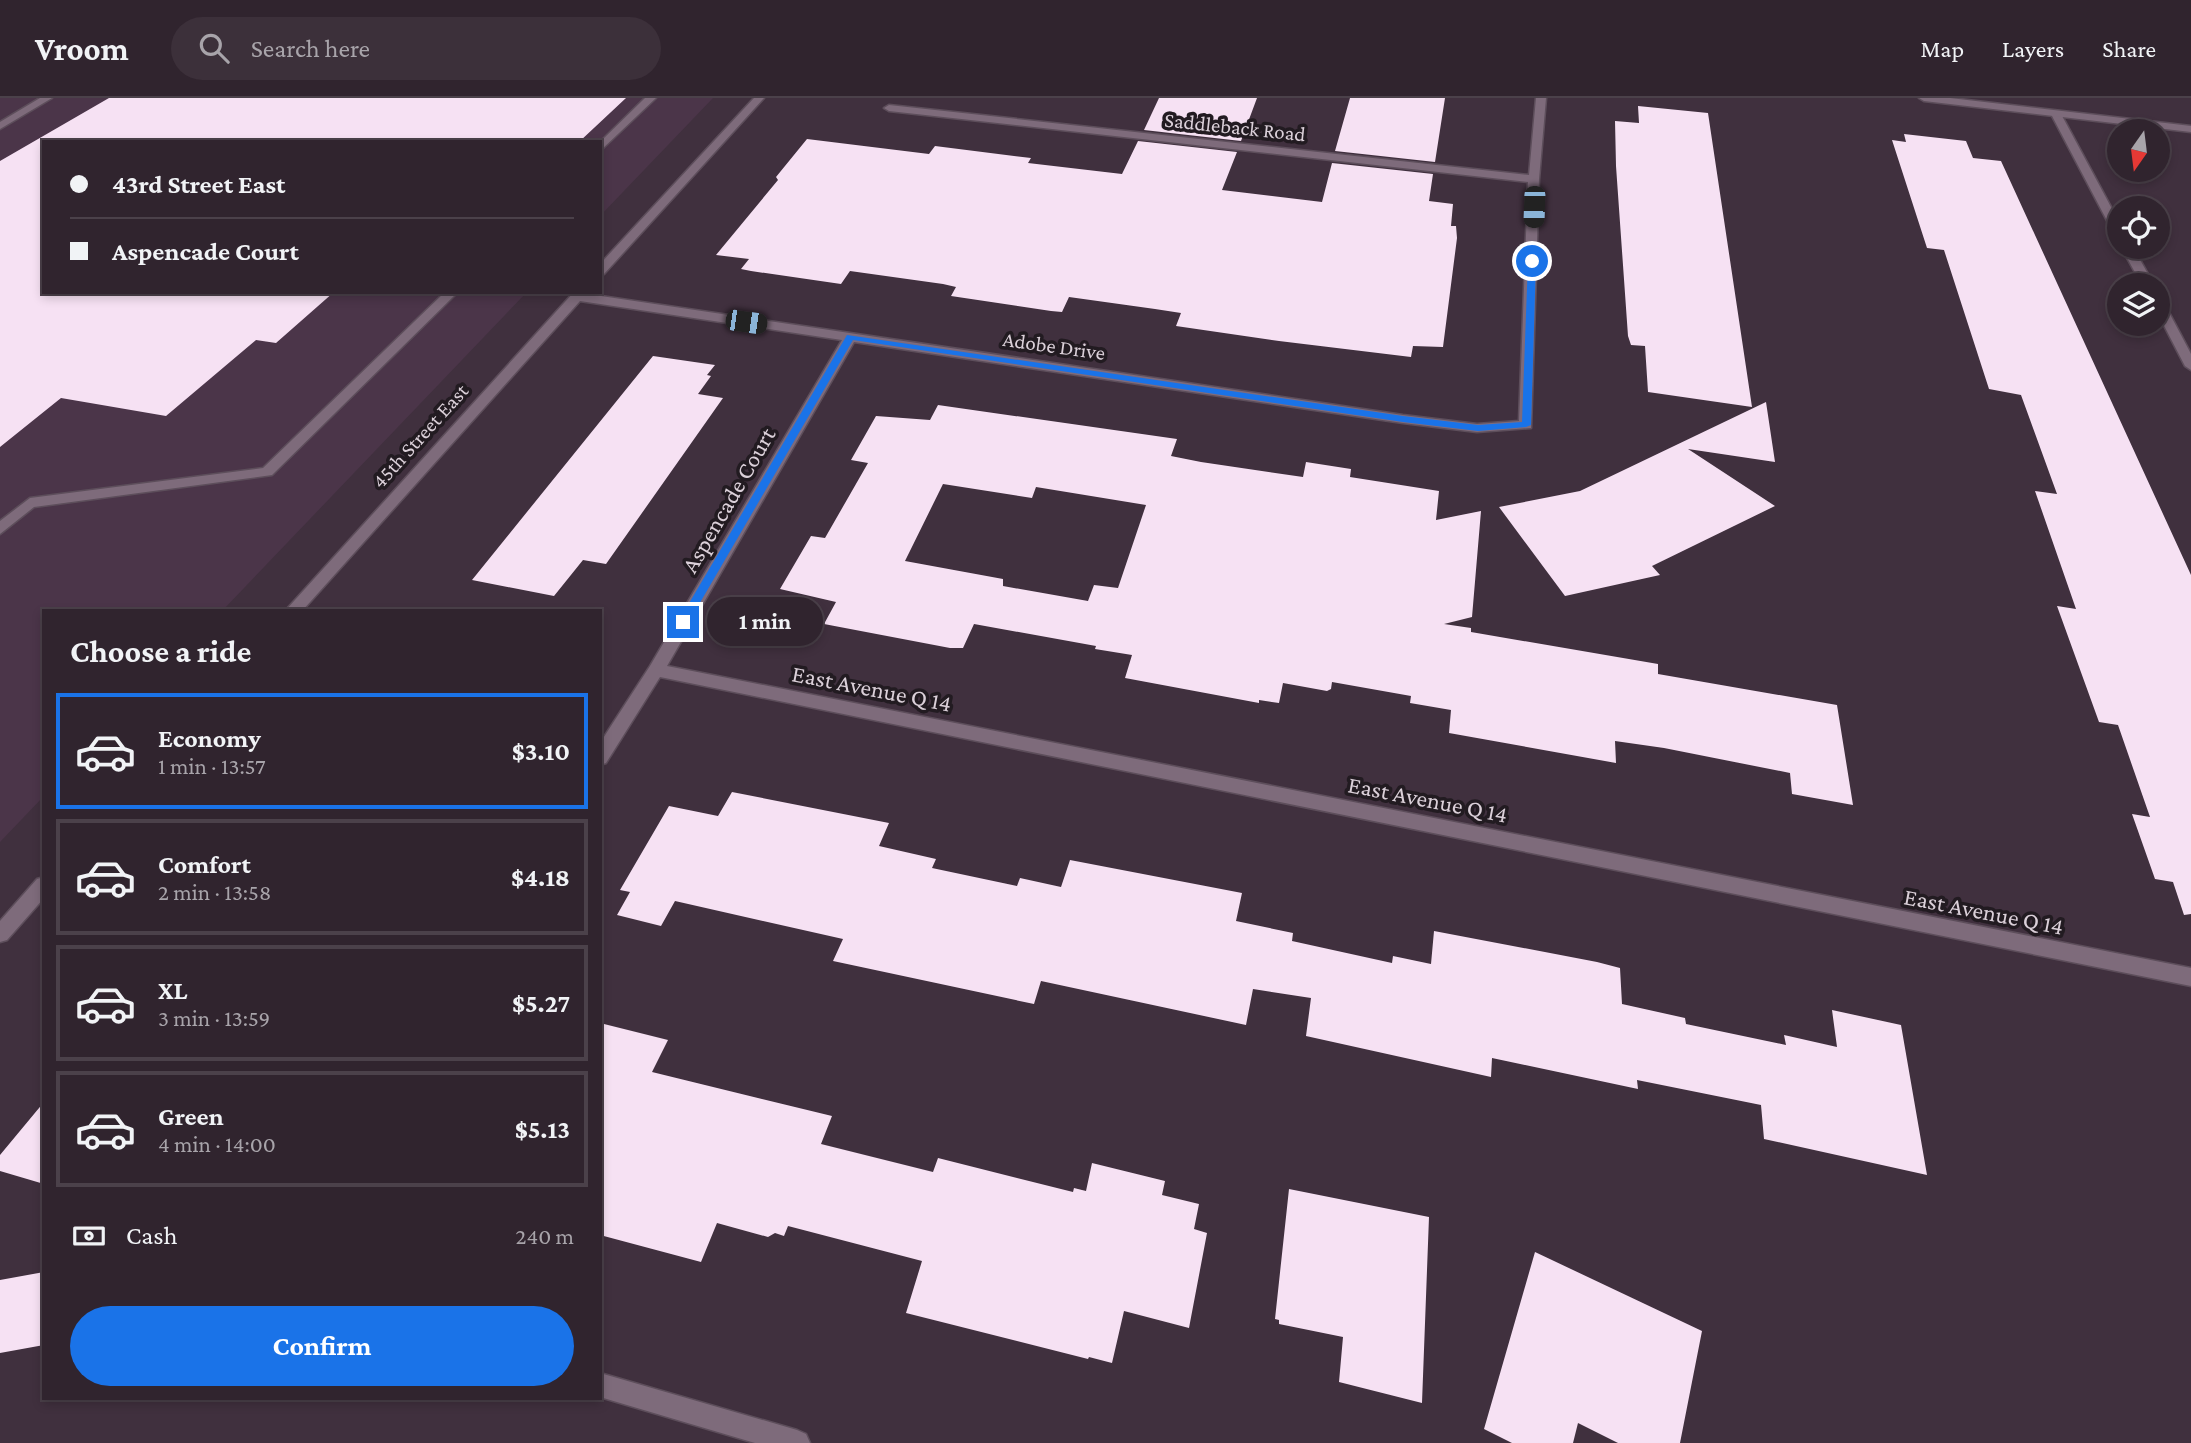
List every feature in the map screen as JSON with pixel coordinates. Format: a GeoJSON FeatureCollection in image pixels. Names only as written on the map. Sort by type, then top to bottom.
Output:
{"type":"FeatureCollection","features":[{"type":"Feature","properties":{"kind":"street"},"geometry":{"type":"LineString","coordinates":[[0,126],[47,98]]}},
{"type":"Feature","properties":{"kind":"street"},"geometry":{"type":"LineString","coordinates":[[602,146],[651,98]]}},
{"type":"Feature","properties":{"kind":"street"},"geometry":{"type":"LineString","coordinates":[[602,269],[759,98]]}},
{"type":"Feature","properties":{"kind":"street"},"geometry":{"type":"LineString","coordinates":[[1534,179],[1541,98]]}},
{"type":"Feature","properties":{"kind":"street"},"geometry":{"type":"LineString","coordinates":[[1924,98],[2191,129]]}},
{"type":"Feature","properties":{"kind":"street","name":"Saddleback Road"},"geometry":{"type":"LineString","coordinates":[[889,108],[1534,179]]}},
{"type":"Feature","properties":{"kind":"street"},"geometry":{"type":"LineString","coordinates":[[2056,114],[2107,210]]}},
{"type":"Feature","properties":{"kind":"street","name":"Adobe Drive"},"geometry":{"type":"LineString","coordinates":[[579,295],[1403,419],[1478,428],[1526,425],[1534,179]]}},
{"type":"Feature","properties":{"kind":"street"},"geometry":{"type":"LineString","coordinates":[[0,529],[30,503],[267,472],[450,294]]}},
{"type":"Feature","properties":{"kind":"street","name":"45th Street East"},"geometry":{"type":"LineString","coordinates":[[295,609],[579,295]]}},
{"type":"Feature","properties":{"kind":"street"},"geometry":{"type":"LineString","coordinates":[[2170,326],[2191,366]]}},
{"type":"Feature","properties":{"kind":"street","name":"Aspencade Court"},"geometry":{"type":"LineString","coordinates":[[602,755],[656,670],[850,337]]}},
{"type":"Feature","properties":{"kind":"street","name":"East Avenue Q 14"},"geometry":{"type":"LineString","coordinates":[[656,670],[2191,977]]}},
{"type":"Feature","properties":{"kind":"street"},"geometry":{"type":"LineString","coordinates":[[0,934],[42,887]]}},
{"type":"Feature","properties":{"kind":"street"},"geometry":{"type":"LineString","coordinates":[[602,1386],[797,1443]]}},
{"type":"Feature","properties":{"kind":"shaded area"},"geometry":{"type":"Polygon","coordinates":[[[0,98],[713,98],[602,214],[602,140],[42,140],[42,294],[525,294],[224,609],[42,609],[42,798],[0,842],[0,98]]]}},
{"type":"Feature","properties":{"kind":"building"},"geometry":{"type":"Polygon","coordinates":[[[109,98],[626,98],[581,140],[42,140],[42,294],[332,294],[276,343],[256,340],[166,416],[61,398],[0,447],[0,161],[109,98]]]}},
{"type":"Feature","properties":{"kind":"building"},"geometry":{"type":"Polygon","coordinates":[[[1159,98],[1257,98],[1241,141],[1144,130],[1159,98]]]}},
{"type":"Feature","properties":{"kind":"building"},"geometry":{"type":"Polygon","coordinates":[[[1350,98],[1445,98],[1435,162],[1335,151],[1350,98]]]}},
{"type":"Feature","properties":{"kind":"building"},"geometry":{"type":"Polygon","coordinates":[[[1638,106],[1708,113],[1752,407],[1648,392],[1645,346],[1631,345],[1628,336],[1616,166],[1615,121],[1639,123],[1638,106]]]}},
{"type":"Feature","properties":{"kind":"building"},"geometry":{"type":"Polygon","coordinates":[[[1904,134],[1966,141],[1973,158],[2001,161],[2191,575],[2191,914],[2184,915],[2173,882],[2155,879],[2132,814],[2150,817],[2118,725],[2099,722],[2057,606],[2076,609],[2035,491],[2057,494],[2021,395],[1989,389],[1944,250],[1927,248],[1892,140],[1906,142],[1904,134]]]}},
{"type":"Feature","properties":{"kind":"building"},"geometry":{"type":"Polygon","coordinates":[[[807,139],[929,154],[935,146],[1031,158],[1028,163],[1122,174],[1138,141],[1237,152],[1222,190],[1322,202],[1332,163],[1433,174],[1429,201],[1453,204],[1451,226],[1456,226],[1457,238],[1443,347],[1413,346],[1411,357],[1279,341],[1176,326],[1181,313],[1155,309],[1069,297],[1062,312],[1051,311],[951,296],[956,287],[943,284],[850,271],[841,284],[751,271],[741,269],[749,259],[716,255],[778,180],[776,177],[807,139]]]}},
{"type":"Feature","properties":{"kind":"building"},"geometry":{"type":"Polygon","coordinates":[[[653,356],[715,365],[707,375],[711,376],[698,394],[723,398],[606,564],[583,560],[554,596],[472,580],[653,356]]]}},
{"type":"Feature","properties":{"kind":"building"},"geometry":{"type":"Polygon","coordinates":[[[1766,402],[1775,462],[1688,449],[1775,506],[1652,566],[1660,575],[1565,596],[1499,507],[1580,491],[1766,402]]]}},
{"type":"Feature","properties":{"kind":"building"},"geometry":{"type":"Polygon","coordinates":[[[938,405],[1177,439],[1171,456],[1201,462],[1303,477],[1306,462],[1351,469],[1350,477],[1439,491],[1436,520],[1481,511],[1472,617],[1444,624],[1471,628],[1471,632],[1658,664],[1658,674],[1837,705],[1853,805],[1792,794],[1790,773],[1664,748],[1615,741],[1616,763],[1449,733],[1451,710],[1410,703],[1411,696],[1332,682],[1331,689],[1327,691],[1283,683],[1279,703],[1259,700],[1259,703],[1125,678],[1132,655],[1095,649],[1096,646],[974,624],[963,648],[950,648],[824,624],[836,602],[780,589],[811,536],[825,538],[868,463],[851,460],[876,416],[930,420],[938,405]],[[943,484],[905,561],[1003,579],[1003,586],[1088,601],[1094,585],[1118,588],[1146,505],[1036,487],[1032,498],[943,484]]]}},
{"type":"Feature","properties":{"kind":"building"},"geometry":{"type":"Polygon","coordinates":[[[732,792],[889,823],[879,846],[936,859],[932,868],[1017,886],[1020,878],[1061,887],[1070,860],[1242,893],[1236,921],[1293,933],[1292,941],[1392,963],[1393,956],[1431,964],[1434,931],[1597,962],[1620,968],[1622,1004],[1685,1018],[1686,1024],[1786,1045],[1784,1035],[1837,1047],[1832,1010],[1901,1025],[1927,1175],[1764,1139],[1761,1105],[1637,1080],[1638,1089],[1492,1058],[1491,1077],[1306,1036],[1311,998],[1253,989],[1246,1025],[1041,981],[1034,1004],[833,961],[843,939],[675,901],[661,926],[617,915],[630,892],[620,890],[669,806],[718,816],[732,792]]]}},
{"type":"Feature","properties":{"kind":"building"},"geometry":{"type":"Polygon","coordinates":[[[602,1024],[668,1040],[652,1072],[832,1116],[821,1144],[933,1172],[938,1158],[1073,1192],[1074,1188],[1086,1191],[1092,1163],[1165,1181],[1162,1195],[1199,1204],[1194,1229],[1207,1233],[1189,1328],[1124,1311],[1112,1363],[906,1313],[922,1261],[788,1226],[784,1236],[775,1233],[768,1237],[717,1223],[701,1262],[602,1236],[602,1024]]]}},
{"type":"Feature","properties":{"kind":"building"},"geometry":{"type":"Polygon","coordinates":[[[42,1104],[42,1183],[0,1171],[0,1155],[42,1104]]]}},
{"type":"Feature","properties":{"kind":"building"},"geometry":{"type":"Polygon","coordinates":[[[1289,1189],[1429,1217],[1422,1403],[1339,1382],[1343,1337],[1279,1324],[1279,1320],[1275,1319],[1289,1189]]]}},
{"type":"Feature","properties":{"kind":"building"},"geometry":{"type":"Polygon","coordinates":[[[1535,1252],[1702,1331],[1680,1443],[1618,1443],[1578,1423],[1573,1443],[1512,1443],[1484,1429],[1535,1252]]]}},
{"type":"Feature","properties":{"kind":"building"},"geometry":{"type":"Polygon","coordinates":[[[42,1272],[42,1345],[0,1353],[0,1280],[42,1272]]]}},
{"type":"Feature","properties":{"kind":"route"},"geometry":{"type":"LineString","coordinates":[[683,622],[850,337],[1403,419],[1478,428],[1526,425],[1532,261]]}}]}
